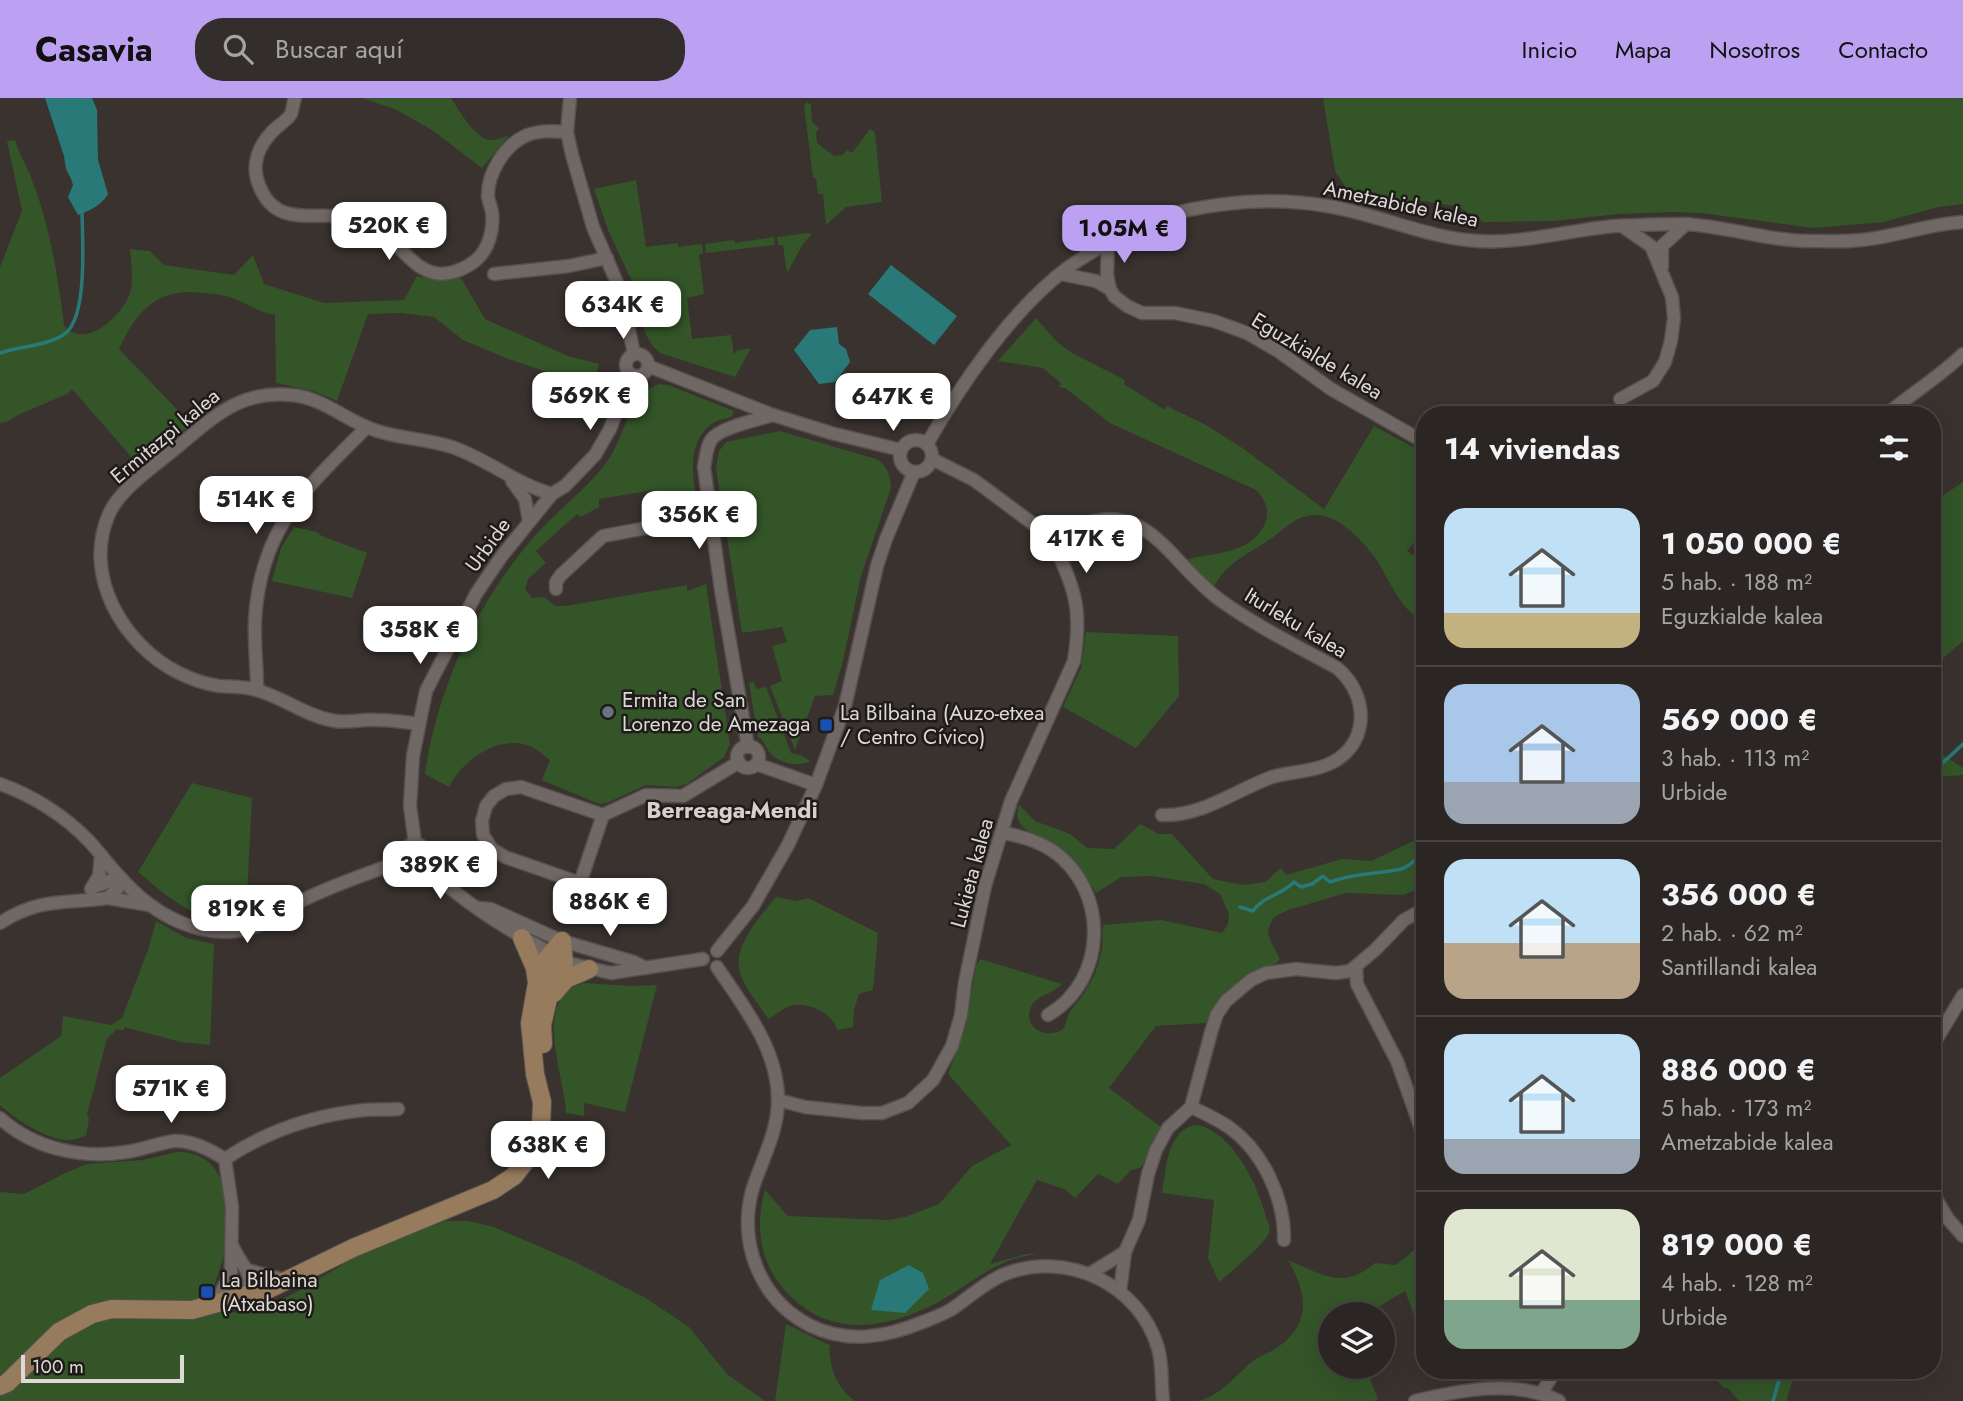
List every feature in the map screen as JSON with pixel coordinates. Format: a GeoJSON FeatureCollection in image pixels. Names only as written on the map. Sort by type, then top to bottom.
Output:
{"type":"FeatureCollection","features":[{"type":"Feature","properties":{"kind":"street"},"geometry":{"type":"LineString","coordinates":[[295,98],[290,115],[265,138],[257,152],[256,176],[267,199],[275,208],[288,214],[346,217],[358,221],[395,243],[419,267],[442,274],[462,269],[477,260],[486,247],[492,223],[489,184],[496,165],[507,150],[524,136],[547,130],[567,132]]}},
{"type":"Feature","properties":{"kind":"street"},"geometry":{"type":"LineString","coordinates":[[570,98],[567,132],[586,206],[621,292],[634,354]]}},
{"type":"Feature","properties":{"kind":"street","name":"Ametzabide kalea"},"geometry":{"type":"LineString","coordinates":[[927,444],[979,362],[1033,299],[1061,274],[1087,256],[1165,216],[1226,204],[1271,201],[1328,205],[1423,232],[1478,241],[1503,242],[1622,226],[1685,224],[1805,242],[1863,240],[1957,222]]}},
{"type":"Feature","properties":{"kind":"street"},"geometry":{"type":"LineString","coordinates":[[1957,222],[1963,235]]}},
{"type":"Feature","properties":{"kind":"street"},"geometry":{"type":"LineString","coordinates":[[1657,246],[1685,224]]}},
{"type":"Feature","properties":{"kind":"street"},"geometry":{"type":"LineString","coordinates":[[1622,226],[1657,246]]}},
{"type":"Feature","properties":{"kind":"street"},"geometry":{"type":"LineString","coordinates":[[1620,399],[1653,381],[1665,362],[1674,318],[1672,297],[1662,270],[1654,226]]}},
{"type":"Feature","properties":{"kind":"street","name":"Eguzkialde kalea"},"geometry":{"type":"LineString","coordinates":[[1108,243],[1102,278],[1114,296],[1127,306],[1142,313],[1175,313],[1214,321],[1247,333],[1278,351],[1331,389],[1416,437]]}},
{"type":"Feature","properties":{"kind":"street"},"geometry":{"type":"LineString","coordinates":[[1087,256],[1102,278]]}},
{"type":"Feature","properties":{"kind":"street"},"geometry":{"type":"LineString","coordinates":[[494,274],[607,258]]}},
{"type":"Feature","properties":{"kind":"street"},"geometry":{"type":"LineString","coordinates":[[1061,274],[1102,278]]}},
{"type":"Feature","properties":{"kind":"street"},"geometry":{"type":"LineString","coordinates":[[634,354],[644,357],[648,366],[773,415],[901,450]]}},
{"type":"Feature","properties":{"kind":"street"},"geometry":{"type":"LineString","coordinates":[[634,354],[626,362],[626,369],[631,375],[642,375],[648,366]]}},
{"type":"Feature","properties":{"kind":"street"},"geometry":{"type":"LineString","coordinates":[[1897,406],[1940,377],[1963,354]]}},
{"type":"Feature","properties":{"kind":"street","name":"Urbide"},"geometry":{"type":"LineString","coordinates":[[415,844],[410,806],[413,756],[426,691],[470,605],[501,557],[552,494],[565,486],[595,456],[610,429],[631,375]]}},
{"type":"Feature","properties":{"kind":"street","name":"Ermitazpi kalea"},"geometry":{"type":"LineString","coordinates":[[419,724],[377,720],[336,721],[304,712],[257,690],[219,685],[180,673],[163,664],[133,637],[111,605],[103,583],[100,565],[102,537],[109,512],[126,490],[216,414],[237,402],[261,395],[312,398],[348,419],[379,432],[453,447],[537,490],[552,494]]}},
{"type":"Feature","properties":{"kind":"street"},"geometry":{"type":"LineString","coordinates":[[748,747],[721,590],[704,467],[712,439],[722,431],[773,415]]}},
{"type":"Feature","properties":{"kind":"street"},"geometry":{"type":"LineString","coordinates":[[257,690],[255,621],[259,583],[272,540],[304,491],[367,427]]}},
{"type":"Feature","properties":{"kind":"street"},"geometry":{"type":"LineString","coordinates":[[913,440],[927,444],[931,448],[932,459],[924,470],[914,472],[902,464],[901,450],[913,440]]}},
{"type":"Feature","properties":{"kind":"street"},"geometry":{"type":"LineString","coordinates":[[932,459],[974,480],[1044,532]]}},
{"type":"Feature","properties":{"kind":"street"},"geometry":{"type":"LineString","coordinates":[[717,951],[753,906],[788,845],[816,785],[845,706],[877,566],[914,472]]}},
{"type":"Feature","properties":{"kind":"street","name":"Ermitazpi kalea"},"geometry":{"type":"LineString","coordinates":[[507,475],[525,499],[541,507]]}},
{"type":"Feature","properties":{"kind":"street"},"geometry":{"type":"LineString","coordinates":[[537,490],[541,507]]}},
{"type":"Feature","properties":{"kind":"street","name":"Ermitazpi kalea"},"geometry":{"type":"LineString","coordinates":[[525,499],[529,521]]}},
{"type":"Feature","properties":{"kind":"street"},"geometry":{"type":"LineString","coordinates":[[556,589],[556,582],[561,575],[603,536],[711,516]]}},
{"type":"Feature","properties":{"kind":"street","name":"Iturleku kalea"},"geometry":{"type":"LineString","coordinates":[[1062,533],[1097,520],[1112,520],[1140,527],[1163,542],[1192,577],[1219,599],[1255,623],[1337,668],[1348,677],[1357,693],[1361,714],[1358,733],[1349,750],[1334,762],[1316,769],[1272,777],[1217,802],[1187,812],[1172,816],[1161,815]]}},
{"type":"Feature","properties":{"kind":"street"},"geometry":{"type":"LineString","coordinates":[[1054,527],[1062,533],[1063,542],[1056,548],[1050,548],[1042,538],[1044,532],[1054,527]]}},
{"type":"Feature","properties":{"kind":"street","name":"Lukieta kalea"},"geometry":{"type":"LineString","coordinates":[[778,1100],[805,1107],[882,1113],[908,1103],[933,1080],[952,1046],[961,1016],[965,982],[985,886],[1011,801],[1074,661],[1078,613],[1074,590],[1056,548]]}},
{"type":"Feature","properties":{"kind":"street"},"geometry":{"type":"LineString","coordinates":[[738,762],[738,752],[748,747]]}},
{"type":"Feature","properties":{"kind":"street"},"geometry":{"type":"LineString","coordinates":[[748,747],[757,751],[756,764]]}},
{"type":"Feature","properties":{"kind":"street"},"geometry":{"type":"LineString","coordinates":[[738,762],[747,768],[756,764],[816,785]]}},
{"type":"Feature","properties":{"kind":"street"},"geometry":{"type":"LineString","coordinates":[[603,815],[580,883],[505,857],[492,849],[483,835],[482,821],[486,806],[494,796],[506,789],[521,787],[603,815],[646,795],[683,796],[738,762]]}},
{"type":"Feature","properties":{"kind":"street"},"geometry":{"type":"LineString","coordinates":[[0,783],[45,806],[72,826],[150,905],[182,925],[214,933],[257,926],[344,882],[402,861]]}},
{"type":"Feature","properties":{"kind":"street"},"geometry":{"type":"LineString","coordinates":[[1003,833],[1021,836],[1054,852],[1077,875],[1091,906],[1095,941],[1085,975],[1058,1009],[1048,1014]]}},
{"type":"Feature","properties":{"kind":"street"},"geometry":{"type":"LineString","coordinates":[[415,844],[423,846],[428,853],[425,866],[414,870],[407,867],[402,861],[404,849],[415,844]]}},
{"type":"Feature","properties":{"kind":"street"},"geometry":{"type":"LineString","coordinates":[[81,899],[99,876],[101,855]]}},
{"type":"Feature","properties":{"kind":"street"},"geometry":{"type":"LineString","coordinates":[[425,866],[458,895],[522,938],[559,952],[634,962],[646,968]]}},
{"type":"Feature","properties":{"kind":"street"},"geometry":{"type":"LineString","coordinates":[[93,887],[120,877]]}},
{"type":"Feature","properties":{"kind":"street"},"geometry":{"type":"LineString","coordinates":[[108,898],[117,889],[120,877]]}},
{"type":"Feature","properties":{"kind":"street"},"geometry":{"type":"LineString","coordinates":[[0,923],[35,906],[81,899],[108,898],[150,905]]}},
{"type":"Feature","properties":{"kind":"street"},"geometry":{"type":"LineString","coordinates":[[479,908],[491,909],[589,969],[611,973],[703,959]]}},
{"type":"Feature","properties":{"kind":"street"},"geometry":{"type":"LineString","coordinates":[[1120,1292],[1125,1252],[1139,1220],[1148,1174],[1156,1150],[1168,1128],[1191,1107],[1217,1014],[1232,995],[1251,980],[1266,973],[1296,969],[1350,971],[1404,920],[1416,913]]}},
{"type":"Feature","properties":{"kind":"street"},"geometry":{"type":"LineString","coordinates":[[0,1387],[59,1332],[92,1314],[112,1309],[192,1310],[268,1289],[381,1237],[493,1191],[514,1176],[532,1153],[541,1128],[542,1102],[535,1074],[530,1023],[537,983],[535,968],[522,938]]}},
{"type":"Feature","properties":{"kind":"street"},"geometry":{"type":"LineString","coordinates":[[703,959],[706,951],[717,951]]}},
{"type":"Feature","properties":{"kind":"street"},"geometry":{"type":"LineString","coordinates":[[717,951],[721,960],[717,967]]}},
{"type":"Feature","properties":{"kind":"street"},"geometry":{"type":"LineString","coordinates":[[537,983],[559,952]]}},
{"type":"Feature","properties":{"kind":"street"},"geometry":{"type":"LineString","coordinates":[[381,1237],[469,1212],[503,1198],[519,1187],[541,1157],[549,1136],[553,1111],[544,1060],[542,1024],[559,952]]}},
{"type":"Feature","properties":{"kind":"street"},"geometry":{"type":"LineString","coordinates":[[703,959],[709,968],[717,967]]}},
{"type":"Feature","properties":{"kind":"street"},"geometry":{"type":"LineString","coordinates":[[1356,966],[1355,978],[1397,1061],[1416,1115]]}},
{"type":"Feature","properties":{"kind":"street"},"geometry":{"type":"LineString","coordinates":[[717,967],[752,1017],[775,1073],[777,1115],[769,1148],[751,1195],[749,1240],[755,1268],[766,1286],[788,1311],[814,1327],[836,1335],[877,1337],[898,1332],[950,1310],[987,1282],[1006,1273],[1047,1265],[1067,1267],[1091,1273],[1120,1292],[1140,1313],[1157,1347],[1163,1401]]}},
{"type":"Feature","properties":{"kind":"street"},"geometry":{"type":"LineString","coordinates":[[547,1002],[566,979],[589,969]]}},
{"type":"Feature","properties":{"kind":"street"},"geometry":{"type":"LineString","coordinates":[[1329,972],[1363,997]]}},
{"type":"Feature","properties":{"kind":"street"},"geometry":{"type":"LineString","coordinates":[[1941,1031],[1963,995]]}},
{"type":"Feature","properties":{"kind":"street","name":"Lukieta kalea"},"geometry":{"type":"LineString","coordinates":[[777,1115],[805,1107]]}},
{"type":"Feature","properties":{"kind":"street"},"geometry":{"type":"LineString","coordinates":[[1191,1107],[1229,1127],[1242,1138],[1260,1161],[1273,1187],[1282,1215],[1284,1240]]}},
{"type":"Feature","properties":{"kind":"street"},"geometry":{"type":"LineString","coordinates":[[225,1159],[277,1130],[366,1110],[398,1109]]}},
{"type":"Feature","properties":{"kind":"street"},"geometry":{"type":"LineString","coordinates":[[0,1118],[14,1131],[51,1148],[91,1155],[126,1152],[176,1141],[201,1147],[225,1159]]}},
{"type":"Feature","properties":{"kind":"street"},"geometry":{"type":"LineString","coordinates":[[225,1159],[231,1195],[231,1273],[237,1285],[248,1295]]}},
{"type":"Feature","properties":{"kind":"street"},"geometry":{"type":"LineString","coordinates":[[1941,1207],[1963,1236]]}},
{"type":"Feature","properties":{"kind":"street"},"geometry":{"type":"LineString","coordinates":[[231,1243],[247,1270],[250,1281],[248,1295]]}},
{"type":"Feature","properties":{"kind":"street"},"geometry":{"type":"LineString","coordinates":[[1091,1273],[1125,1252]]}},
{"type":"Feature","properties":{"kind":"street"},"geometry":{"type":"LineString","coordinates":[[247,1270],[285,1280]]}},
{"type":"Feature","properties":{"kind":"street"},"geometry":{"type":"LineString","coordinates":[[215,1304],[231,1273]]}},
{"type":"Feature","properties":{"kind":"street"},"geometry":{"type":"LineString","coordinates":[[1542,1392],[1550,1379]]}},
{"type":"Feature","properties":{"kind":"street"},"geometry":{"type":"LineString","coordinates":[[1415,1401],[1448,1393],[1496,1389],[1542,1392],[1559,1401]]}},
{"type":"Feature","properties":{"kind":"green space"},"geometry":{"type":"Polygon","coordinates":[[[361,98],[451,98],[468,124],[480,136],[492,140],[509,135],[482,168],[432,130],[395,109],[361,98]]]}},
{"type":"Feature","properties":{"kind":"green space"},"geometry":{"type":"Polygon","coordinates":[[[1323,98],[1963,98],[1963,204],[1938,207],[1884,222],[1813,228],[1701,213],[1673,212],[1553,221],[1483,222],[1459,207],[1417,200],[1399,206],[1369,201],[1350,194],[1335,171],[1323,98]]]}},
{"type":"Feature","properties":{"kind":"green space"},"geometry":{"type":"Polygon","coordinates":[[[807,102],[811,105],[812,122],[819,128],[816,133],[817,143],[834,156],[843,155],[847,150],[852,153],[870,129],[875,132],[882,202],[846,207],[826,225],[823,194],[818,194],[816,178],[813,178],[804,105],[807,102]]]}},
{"type":"Feature","properties":{"kind":"green space"},"geometry":{"type":"Polygon","coordinates":[[[15,140],[44,215],[64,325],[72,332],[92,333],[120,311],[131,288],[130,249],[150,251],[164,265],[234,275],[253,255],[264,284],[324,303],[404,300],[417,276],[438,281],[461,278],[485,319],[568,356],[599,364],[593,387],[508,359],[463,340],[434,317],[401,313],[368,314],[337,401],[313,391],[276,383],[275,315],[235,299],[191,292],[166,296],[146,308],[119,349],[191,424],[141,468],[72,389],[67,394],[0,423],[0,267],[22,211],[7,141],[15,140]]]}},
{"type":"Feature","properties":{"kind":"green space"},"geometry":{"type":"Polygon","coordinates":[[[636,180],[646,247],[678,243],[678,247],[702,244],[703,254],[699,254],[704,294],[687,298],[692,339],[731,335],[734,354],[749,348],[735,377],[660,353],[645,333],[636,290],[608,230],[594,189],[636,180]]]}},
{"type":"Feature","properties":{"kind":"green space"},"geometry":{"type":"Polygon","coordinates":[[[812,234],[803,244],[787,273],[783,245],[778,245],[777,237],[812,234]]]}},
{"type":"Feature","properties":{"kind":"green space"},"geometry":{"type":"Polygon","coordinates":[[[774,237],[775,245],[706,253],[705,244],[774,237]]]}},
{"type":"Feature","properties":{"kind":"green space"},"geometry":{"type":"Polygon","coordinates":[[[1036,318],[1057,342],[1072,353],[1125,380],[1124,384],[1165,410],[1167,406],[1206,425],[1244,449],[1324,509],[1374,426],[1416,449],[1416,540],[1407,551],[1416,557],[1416,617],[1403,604],[1378,562],[1360,539],[1343,525],[1324,516],[1313,515],[1294,521],[1232,564],[1212,586],[1188,559],[1234,550],[1247,544],[1260,532],[1267,512],[1266,504],[1256,490],[1110,423],[1065,388],[1059,387],[1061,383],[1043,368],[998,361],[1036,318]]]}},
{"type":"Feature","properties":{"kind":"green space"},"geometry":{"type":"Polygon","coordinates":[[[659,384],[668,385],[734,411],[731,417],[717,421],[705,430],[695,451],[693,475],[699,511],[656,517],[659,516],[654,490],[599,499],[599,507],[581,517],[577,514],[536,551],[546,563],[528,579],[525,589],[532,598],[544,597],[555,606],[566,606],[687,585],[687,591],[706,584],[730,744],[724,757],[687,784],[676,787],[646,785],[599,804],[542,780],[550,760],[527,745],[515,743],[492,747],[471,759],[449,787],[425,774],[431,742],[449,680],[462,649],[493,592],[532,539],[606,463],[642,392],[659,384]]]}},
{"type":"Feature","properties":{"kind":"green space"},"geometry":{"type":"Polygon","coordinates":[[[780,431],[876,459],[888,471],[891,488],[861,576],[833,695],[815,696],[795,750],[770,686],[782,681],[772,646],[787,642],[782,627],[742,633],[716,468],[719,451],[726,442],[780,431]]]}},
{"type":"Feature","properties":{"kind":"green space"},"geometry":{"type":"Polygon","coordinates":[[[1963,482],[1963,641],[1941,660],[1941,497],[1963,482]]]}},
{"type":"Feature","properties":{"kind":"green space"},"geometry":{"type":"Polygon","coordinates":[[[294,527],[317,532],[367,553],[352,598],[272,581],[281,548],[294,527]]]}},
{"type":"Feature","properties":{"kind":"green space"},"geometry":{"type":"Polygon","coordinates":[[[1086,632],[1178,636],[1179,696],[1136,748],[1063,707],[1081,668],[1086,632]]]}},
{"type":"Feature","properties":{"kind":"green space"},"geometry":{"type":"Polygon","coordinates":[[[754,682],[756,689],[766,687],[791,753],[810,761],[796,764],[781,761],[770,753],[758,737],[749,683],[754,682]]]}},
{"type":"Feature","properties":{"kind":"green space"},"geometry":{"type":"Polygon","coordinates":[[[1941,754],[1963,768],[1963,775],[1941,777],[1941,754]]]}},
{"type":"Feature","properties":{"kind":"green space"},"geometry":{"type":"Polygon","coordinates":[[[192,783],[252,798],[246,914],[230,918],[201,915],[174,901],[138,872],[192,783]]]}},
{"type":"Feature","properties":{"kind":"green space"},"geometry":{"type":"Polygon","coordinates":[[[1019,805],[1035,821],[1070,834],[1087,848],[1114,849],[1140,824],[1159,834],[1172,834],[1213,879],[1243,885],[1265,882],[1281,868],[1286,875],[1342,859],[1371,861],[1416,840],[1416,890],[1403,895],[1346,893],[1288,910],[1273,918],[1268,930],[1280,959],[1277,963],[1243,980],[1228,991],[1207,1023],[1156,1026],[1109,1088],[1161,1127],[1148,1157],[1140,1168],[1131,1170],[1118,1184],[1098,1174],[1075,1198],[1064,1189],[1037,1180],[990,1264],[1027,1254],[1038,1254],[1023,1256],[997,1266],[938,1302],[897,1319],[856,1325],[817,1315],[799,1304],[782,1287],[768,1265],[760,1228],[765,1190],[788,1216],[889,1220],[939,1204],[972,1166],[1011,1145],[948,1074],[966,1025],[976,966],[980,959],[1062,984],[1037,1000],[1029,1015],[1038,1031],[1051,1033],[1064,1028],[1070,1011],[1095,974],[1102,950],[1103,925],[1161,920],[1222,933],[1228,924],[1229,914],[1220,894],[1204,884],[1151,876],[1121,877],[1096,893],[1066,853],[1022,826],[1017,810],[1019,805]]]}},
{"type":"Feature","properties":{"kind":"green space"},"geometry":{"type":"Polygon","coordinates":[[[776,897],[797,901],[808,898],[878,933],[873,990],[859,994],[853,1027],[837,1030],[826,1015],[801,1005],[788,1007],[768,1019],[747,987],[739,965],[743,944],[755,923],[776,897]]]}},
{"type":"Feature","properties":{"kind":"green space"},"geometry":{"type":"Polygon","coordinates":[[[156,921],[186,938],[214,944],[210,1045],[181,1042],[124,1027],[124,1030],[117,1029],[107,1039],[87,1115],[89,1119],[86,1136],[70,1140],[52,1137],[14,1117],[0,1105],[0,1078],[61,1036],[63,1016],[111,1025],[122,1018],[156,921]]]}},
{"type":"Feature","properties":{"kind":"green space"},"geometry":{"type":"Polygon","coordinates":[[[584,983],[657,985],[625,1112],[584,1103],[584,1116],[566,1113],[554,1040],[554,1021],[558,1004],[568,991],[584,983]]]}},
{"type":"Feature","properties":{"kind":"green space"},"geometry":{"type":"Polygon","coordinates":[[[1198,1125],[1211,1130],[1233,1149],[1257,1190],[1269,1227],[1266,1238],[1219,1282],[1208,1258],[1214,1200],[1162,1193],[1174,1141],[1180,1133],[1198,1125]]]}},
{"type":"Feature","properties":{"kind":"green space"},"geometry":{"type":"Polygon","coordinates":[[[177,1152],[194,1154],[207,1161],[217,1172],[223,1185],[227,1233],[213,1296],[214,1312],[243,1312],[261,1308],[295,1293],[362,1253],[445,1221],[468,1221],[494,1227],[573,1261],[644,1297],[689,1327],[727,1374],[765,1401],[0,1401],[0,1192],[24,1194],[87,1164],[143,1160],[177,1152]]]}},
{"type":"Feature","properties":{"kind":"green space"},"geometry":{"type":"Polygon","coordinates":[[[1416,1249],[1416,1320],[1405,1291],[1386,1302],[1318,1302],[1318,1379],[1370,1379],[1378,1399],[1197,1401],[1221,1390],[1254,1360],[1278,1347],[1297,1328],[1303,1306],[1302,1295],[1288,1260],[1322,1274],[1342,1278],[1363,1271],[1375,1263],[1396,1265],[1416,1249]]]}},
{"type":"Feature","properties":{"kind":"green space"},"geometry":{"type":"Polygon","coordinates":[[[786,1324],[831,1346],[830,1356],[836,1378],[843,1390],[855,1401],[775,1401],[786,1324]]]}},
{"type":"Feature","properties":{"kind":"green space"},"geometry":{"type":"Polygon","coordinates":[[[1716,1379],[1793,1379],[1786,1401],[1739,1401],[1728,1388],[1724,1388],[1716,1379]]]}},
{"type":"Feature","properties":{"kind":"water"},"geometry":{"type":"Polygon","coordinates":[[[45,98],[92,98],[97,110],[98,160],[108,194],[99,204],[78,215],[68,197],[73,185],[45,98]]]}},
{"type":"Feature","properties":{"kind":"water"},"geometry":{"type":"Polygon","coordinates":[[[891,265],[957,316],[934,345],[868,294],[891,265]]]}},
{"type":"Feature","properties":{"kind":"water"},"geometry":{"type":"Polygon","coordinates":[[[837,327],[839,344],[846,349],[850,362],[835,382],[819,384],[794,350],[810,330],[837,327]]]}},
{"type":"Feature","properties":{"kind":"water"},"geometry":{"type":"Polygon","coordinates":[[[909,1265],[923,1273],[929,1289],[905,1313],[871,1310],[880,1280],[909,1265]]]}},
{"type":"Feature","properties":{"kind":"waterway"},"geometry":{"type":"LineString","coordinates":[[0,353],[49,341],[63,335],[71,326],[77,313],[82,277],[82,210]]}},
{"type":"Feature","properties":{"kind":"waterway"},"geometry":{"type":"LineString","coordinates":[[1941,765],[1963,744]]}},
{"type":"Feature","properties":{"kind":"waterway"},"geometry":{"type":"LineString","coordinates":[[1240,907],[1253,911],[1262,902],[1294,882],[1301,887],[1312,884],[1323,876],[1330,882],[1356,875],[1401,869],[1416,859]]}},
{"type":"Feature","properties":{"kind":"waterway"},"geometry":{"type":"LineString","coordinates":[[1773,1401],[1779,1379]]}},
{"type":"Feature","properties":{"kind":"place","name":"Ermita de San Lorenzo de Amezaga"},"geometry":{"type":"Point","coordinates":[608,712]}},
{"type":"Feature","properties":{"kind":"place","name":"La Bilbaina (Auzo-etxea / Centro Cívico)"},"geometry":{"type":"Point","coordinates":[826,725]}},
{"type":"Feature","properties":{"kind":"place","name":"La Bilbaina (Atxabaso)"},"geometry":{"type":"Point","coordinates":[207,1292]}},
{"type":"Feature","properties":{"kind":"district","name":"Berreaga-Mendi"},"geometry":{"type":"Point","coordinates":[732,810]}}]}
